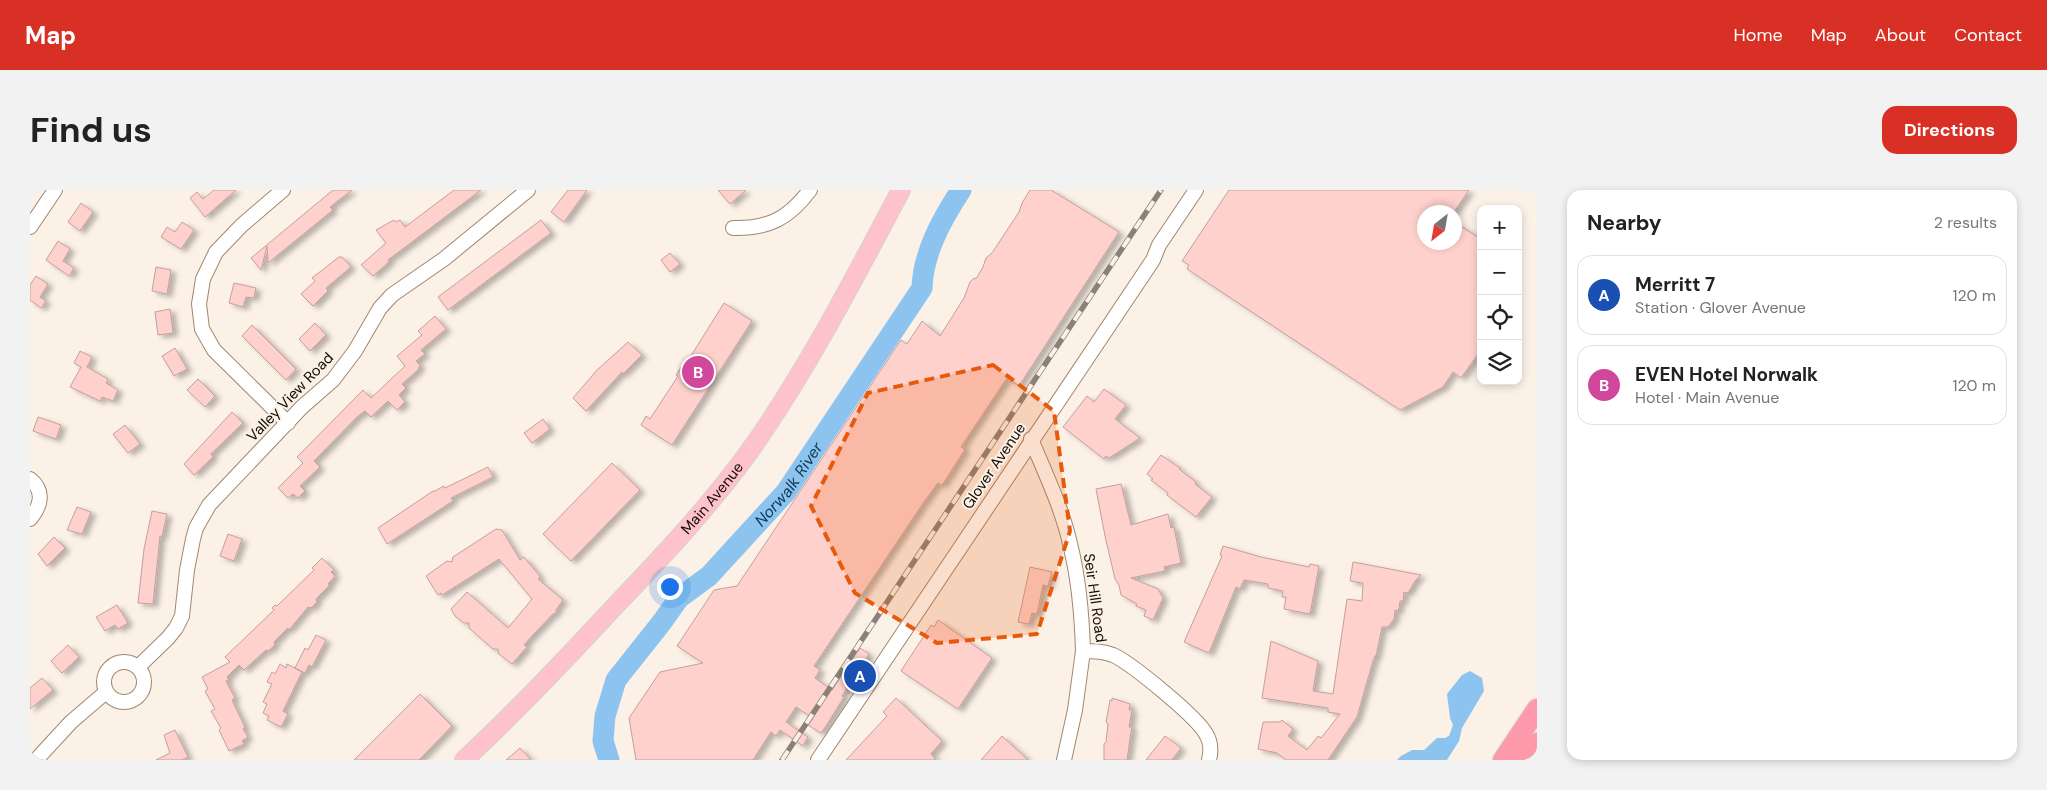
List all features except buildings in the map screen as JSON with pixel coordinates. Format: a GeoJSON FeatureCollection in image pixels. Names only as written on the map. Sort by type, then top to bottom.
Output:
{"type":"FeatureCollection","features":[{"type":"Feature","properties":{"kind":"highway"},"geometry":{"type":"LineString","coordinates":[[1503,760],[1537,708]]}},
{"type":"Feature","properties":{"kind":"highway"},"geometry":{"type":"LineString","coordinates":[[1526,760],[1537,743]]}},
{"type":"Feature","properties":{"kind":"main road","name":"Main Avenue"},"geometry":{"type":"LineString","coordinates":[[464,760],[589,635],[686,530],[736,470],[804,366],[901,190]]}},
{"type":"Feature","properties":{"kind":"street"},"geometry":{"type":"LineString","coordinates":[[30,228],[55,190]]}},
{"type":"Feature","properties":{"kind":"street"},"geometry":{"type":"LineString","coordinates":[[283,190],[242,225],[216,252],[203,279],[199,304],[202,329],[214,350],[288,423]]}},
{"type":"Feature","properties":{"kind":"street","name":"Valley View Road"},"geometry":{"type":"LineString","coordinates":[[140,669],[176,628],[182,616],[187,570],[193,539],[196,528],[209,505],[302,407],[333,380],[355,351],[380,308],[392,295],[444,259],[528,190]]}},
{"type":"Feature","properties":{"kind":"street"},"geometry":{"type":"LineString","coordinates":[[733,228],[754,228],[781,218],[794,210],[810,190]]}},
{"type":"Feature","properties":{"kind":"street","name":"Glover Avenue"},"geometry":{"type":"LineString","coordinates":[[818,760],[1031,439],[1153,260],[1159,245],[1196,190]]}},
{"type":"Feature","properties":{"kind":"street","name":"Seir Hill Road"},"geometry":{"type":"LineString","coordinates":[[1031,439],[1056,500],[1071,546],[1082,629],[1083,651],[1105,653],[1120,658],[1165,694],[1191,717],[1207,735],[1210,746],[1210,760]]}},
{"type":"Feature","properties":{"kind":"street"},"geometry":{"type":"LineString","coordinates":[[30,479],[40,491],[36,513],[30,519]]}},
{"type":"Feature","properties":{"kind":"street"},"geometry":{"type":"LineString","coordinates":[[1064,760],[1075,710],[1083,651]]}},
{"type":"Feature","properties":{"kind":"street"},"geometry":{"type":"LineString","coordinates":[[124,662],[140,669],[144,678],[143,690],[134,700],[122,702],[106,692],[104,681],[110,667],[124,662]]}},
{"type":"Feature","properties":{"kind":"street"},"geometry":{"type":"LineString","coordinates":[[36,760],[71,722],[106,692]]}},
{"type":"Feature","properties":{"kind":"highlighted area"},"geometry":{"type":"Polygon","coordinates":[[[993,365],[1054,411],[1070,531],[1037,634],[937,643],[855,593],[811,506],[868,393],[993,365]]]}},
{"type":"Feature","properties":{"kind":"water"},"geometry":{"type":"Polygon","coordinates":[[[1470,671],[1482,678],[1484,691],[1462,728],[1459,741],[1447,760],[1397,760],[1412,750],[1424,750],[1437,738],[1449,736],[1453,725],[1450,718],[1447,694],[1462,675],[1470,671]]]}},
{"type":"Feature","properties":{"kind":"waterway","name":"Norwalk River"},"geometry":{"type":"LineString","coordinates":[[609,760],[603,741],[605,716],[616,680],[679,598],[709,576],[786,492],[922,288],[923,275],[930,249],[947,213],[961,190]]}},
{"type":"Feature","properties":{"kind":"railway"},"geometry":{"type":"LineString","coordinates":[[782,760],[1161,190]]}},
{"type":"Feature","properties":{"kind":"place","name":"EVEN Hotel Norwalk"},"geometry":{"type":"Point","coordinates":[698,372]}},
{"type":"Feature","properties":{"kind":"place","name":"Merritt 7"},"geometry":{"type":"Point","coordinates":[860,676]}}]}
